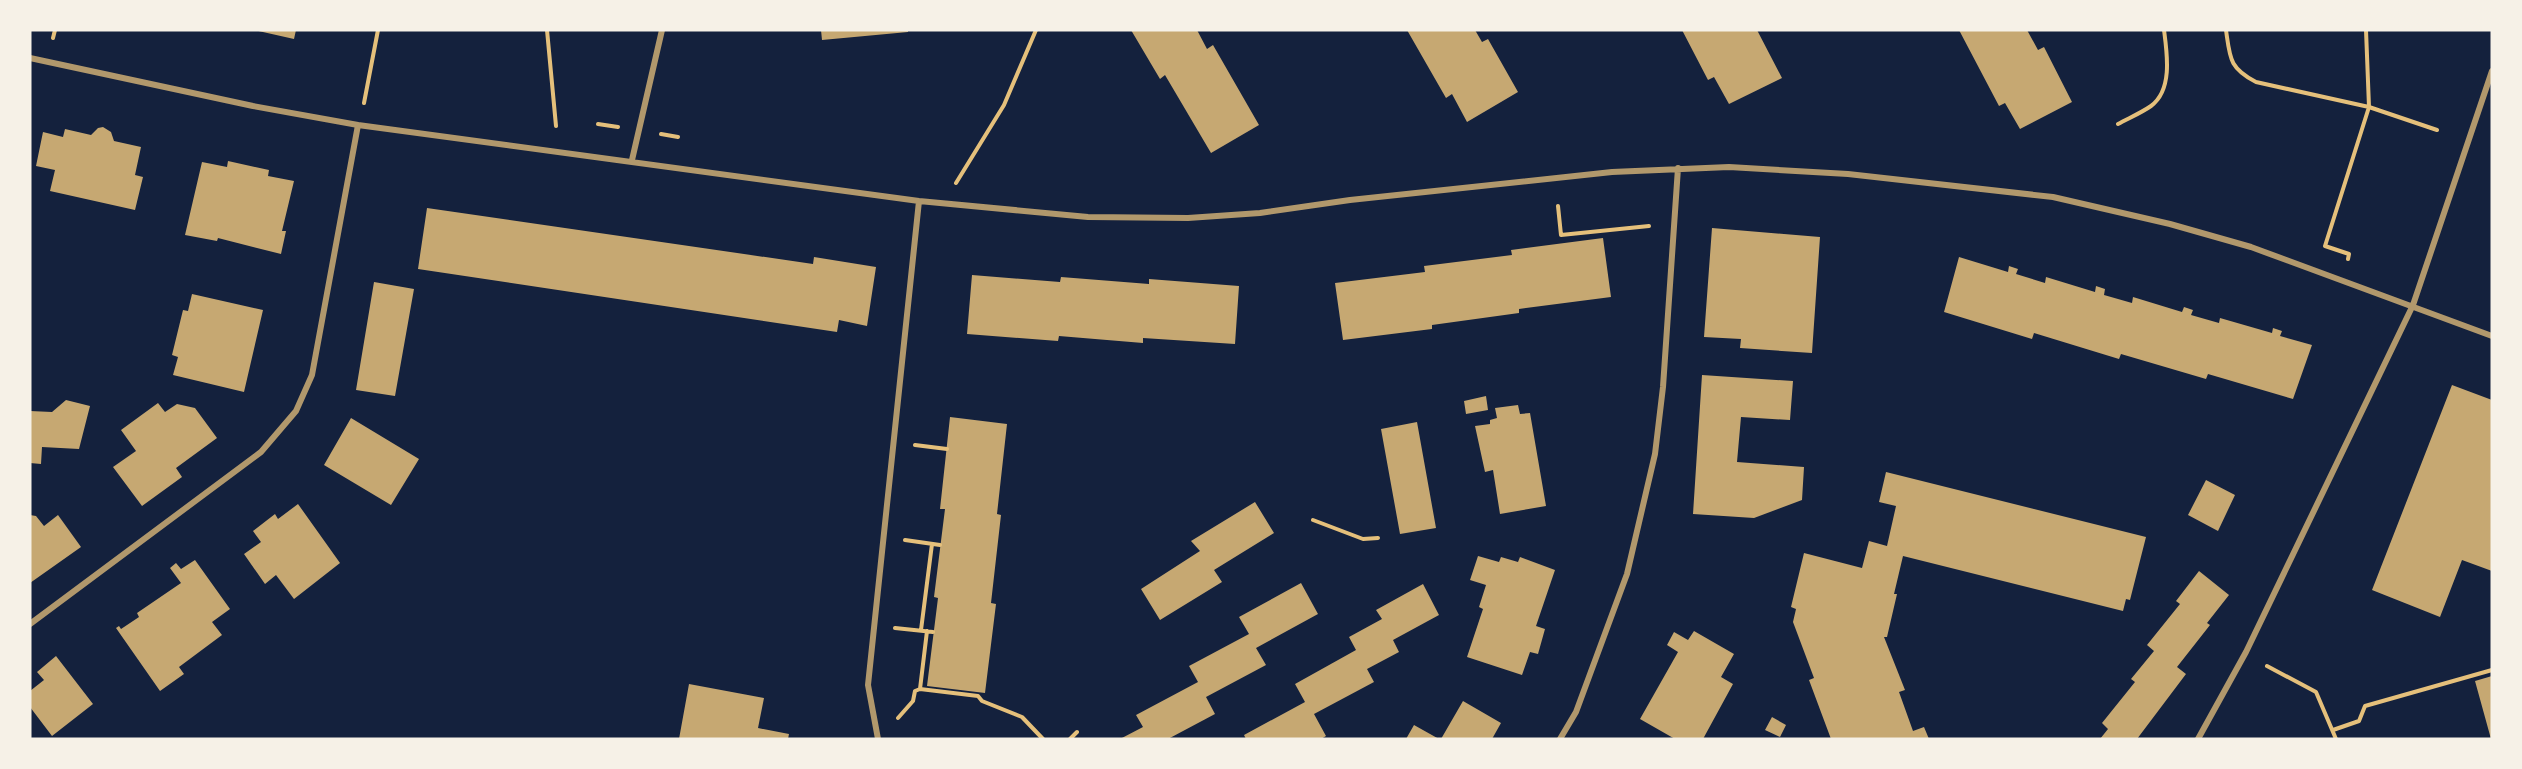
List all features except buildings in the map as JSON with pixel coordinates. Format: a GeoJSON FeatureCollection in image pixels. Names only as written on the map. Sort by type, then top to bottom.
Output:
{"type":"FeatureCollection","features":[{"type":"Feature","properties":{"kind":"street"},"geometry":{"type":"LineString","coordinates":[[632,160],[662,30]]}},
{"type":"Feature","properties":{"kind":"street"},"geometry":{"type":"LineString","coordinates":[[30,58],[253,106],[358,124],[920,201],[1088,217],[1188,218],[1260,213],[1600,173],[1678,168],[1729,167],[1848,174],[2053,197],[2170,224],[2251,247],[2492,336]]}},
{"type":"Feature","properties":{"kind":"street"},"geometry":{"type":"LineString","coordinates":[[2198,739],[2246,652],[2413,305],[2492,70]]}},
{"type":"Feature","properties":{"kind":"street"},"geometry":{"type":"LineString","coordinates":[[30,624],[261,452],[296,411],[312,375],[358,124]]}},
{"type":"Feature","properties":{"kind":"street"},"geometry":{"type":"LineString","coordinates":[[1560,739],[1576,712],[1627,574],[1655,454],[1663,387],[1678,168]]}},
{"type":"Feature","properties":{"kind":"street"},"geometry":{"type":"LineString","coordinates":[[878,739],[868,685],[920,201]]}},
{"type":"Feature","properties":{"kind":"path"},"geometry":{"type":"LineString","coordinates":[[53,38],[55,30]]}},
{"type":"Feature","properties":{"kind":"path"},"geometry":{"type":"LineString","coordinates":[[367,87],[378,30]]}},
{"type":"Feature","properties":{"kind":"path"},"geometry":{"type":"LineString","coordinates":[[547,30],[556,126]]}},
{"type":"Feature","properties":{"kind":"path"},"geometry":{"type":"LineString","coordinates":[[957,180],[1004,105],[1036,30]]}},
{"type":"Feature","properties":{"kind":"path"},"geometry":{"type":"LineString","coordinates":[[2118,124],[2153,105],[2159,94],[2169,68],[2164,30]]}},
{"type":"Feature","properties":{"kind":"path"},"geometry":{"type":"LineString","coordinates":[[2226,30],[2230,56],[2238,73],[2256,82],[2369,107],[2437,130]]}},
{"type":"Feature","properties":{"kind":"path"},"geometry":{"type":"LineString","coordinates":[[2349,254],[2325,246],[2369,107],[2366,30]]}},
{"type":"Feature","properties":{"kind":"path"},"geometry":{"type":"LineString","coordinates":[[1558,206],[1561,235],[1649,226]]}},
{"type":"Feature","properties":{"kind":"path"},"geometry":{"type":"LineString","coordinates":[[905,444],[946,449]]}},
{"type":"Feature","properties":{"kind":"path"},"geometry":{"type":"LineString","coordinates":[[1313,520],[1363,539],[1378,538]]}},
{"type":"Feature","properties":{"kind":"path"},"geometry":{"type":"LineString","coordinates":[[896,539],[940,545]]}},
{"type":"Feature","properties":{"kind":"path"},"geometry":{"type":"LineString","coordinates":[[921,630],[932,544]]}},
{"type":"Feature","properties":{"kind":"path"},"geometry":{"type":"LineString","coordinates":[[886,627],[933,632]]}},
{"type":"Feature","properties":{"kind":"path"},"geometry":{"type":"LineString","coordinates":[[920,689],[927,631]]}},
{"type":"Feature","properties":{"kind":"path"},"geometry":{"type":"LineString","coordinates":[[2267,666],[2316,692],[2336,739]]}},
{"type":"Feature","properties":{"kind":"path"},"geometry":{"type":"LineString","coordinates":[[2332,730],[2359,721],[2365,706],[2492,670]]}},
{"type":"Feature","properties":{"kind":"path"},"geometry":{"type":"LineString","coordinates":[[913,701],[915,691],[920,689],[978,696],[982,701],[1022,717],[1043,739]]}},
{"type":"Feature","properties":{"kind":"path"},"geometry":{"type":"LineString","coordinates":[[1070,739],[1077,732]]}}]}
